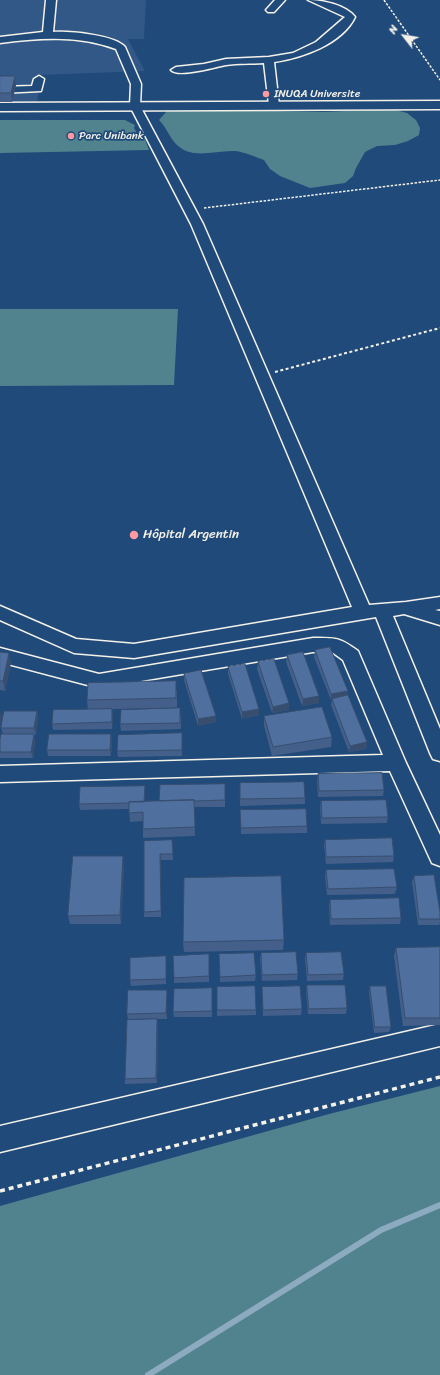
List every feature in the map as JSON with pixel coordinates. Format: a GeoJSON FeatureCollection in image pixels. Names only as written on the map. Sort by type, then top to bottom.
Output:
{"type":"FeatureCollection","features":[{"type":"Feature","properties":{"kind":"main road"},"geometry":{"type":"LineString","coordinates":[[0,107],[440,105]]}},
{"type":"Feature","properties":{"kind":"street"},"geometry":{"type":"LineString","coordinates":[[48,33],[52,0]]}},
{"type":"Feature","properties":{"kind":"street"},"geometry":{"type":"LineString","coordinates":[[271,10],[280,0]]}},
{"type":"Feature","properties":{"kind":"street"},"geometry":{"type":"LineString","coordinates":[[176,70],[204,67],[226,62],[269,60],[299,55],[311,50],[321,44],[348,21],[350,17],[348,14],[313,0]]}},
{"type":"Feature","properties":{"kind":"street"},"geometry":{"type":"LineString","coordinates":[[0,40],[48,33],[83,35],[104,40],[120,47],[136,84],[135,106],[190,212],[363,612]]}},
{"type":"Feature","properties":{"kind":"street"},"geometry":{"type":"LineString","coordinates":[[269,60],[274,105]]}},
{"type":"Feature","properties":{"kind":"street"},"geometry":{"type":"LineString","coordinates":[[0,90],[37,89],[39,79]]}},
{"type":"Feature","properties":{"kind":"street"},"geometry":{"type":"LineString","coordinates":[[0,614],[74,646],[134,651],[363,612],[440,603]]}},
{"type":"Feature","properties":{"kind":"street"},"geometry":{"type":"LineString","coordinates":[[404,608],[440,618]]}},
{"type":"Feature","properties":{"kind":"street"},"geometry":{"type":"LineString","coordinates":[[382,610],[440,753]]}},
{"type":"Feature","properties":{"kind":"street"},"geometry":{"type":"LineString","coordinates":[[0,655],[99,682],[313,646],[336,645],[351,656],[396,764],[440,857]]}},
{"type":"Feature","properties":{"kind":"street"},"geometry":{"type":"LineString","coordinates":[[0,774],[396,764]]}},
{"type":"Feature","properties":{"kind":"street"},"geometry":{"type":"LineString","coordinates":[[0,1139],[440,1035]]}},
{"type":"Feature","properties":{"kind":"path"},"geometry":{"type":"LineString","coordinates":[[384,0],[440,80]]}},
{"type":"Feature","properties":{"kind":"path"},"geometry":{"type":"LineString","coordinates":[[190,212],[211,206],[440,180]]}},
{"type":"Feature","properties":{"kind":"path"},"geometry":{"type":"LineString","coordinates":[[261,376],[440,328]]}},
{"type":"Feature","properties":{"kind":"path"},"geometry":{"type":"LineString","coordinates":[[0,1191],[440,1077]]}},
{"type":"Feature","properties":{"kind":"shaded area"},"geometry":{"type":"Polygon","coordinates":[[[0,0],[146,0],[144,39],[128,39],[145,71],[41,75],[37,103],[0,103],[0,0]]]}},
{"type":"Feature","properties":{"kind":"green space"},"geometry":{"type":"Polygon","coordinates":[[[184,109],[323,112],[392,109],[407,113],[416,120],[420,128],[419,135],[408,141],[395,145],[377,146],[365,152],[353,176],[345,183],[310,188],[280,176],[270,169],[264,160],[246,153],[227,151],[195,153],[188,152],[181,148],[175,143],[159,120],[167,111],[184,109]]]}},
{"type":"Feature","properties":{"kind":"green space","name":"Parc Unibank"},"geometry":{"type":"Polygon","coordinates":[[[0,120],[125,120],[135,125],[134,128],[137,133],[144,137],[149,150],[0,153],[0,120]]]}},
{"type":"Feature","properties":{"kind":"green space"},"geometry":{"type":"Polygon","coordinates":[[[0,309],[178,309],[174,385],[0,386],[0,309]]]}},
{"type":"Feature","properties":{"kind":"green space"},"geometry":{"type":"Polygon","coordinates":[[[440,1086],[440,1375],[0,1375],[0,1206],[329,1114],[440,1086]]]}},
{"type":"Feature","properties":{"kind":"building"},"geometry":{"type":"Polygon","coordinates":[[[0,76],[15,76],[11,93],[0,93],[0,76]]]}},
{"type":"Feature","properties":{"kind":"building"},"geometry":{"type":"Polygon","coordinates":[[[330,647],[348,691],[331,694],[315,650],[330,647]]]}},
{"type":"Feature","properties":{"kind":"building"},"geometry":{"type":"Polygon","coordinates":[[[0,652],[9,653],[3,681],[0,681],[0,652]]]}},
{"type":"Feature","properties":{"kind":"building"},"geometry":{"type":"Polygon","coordinates":[[[303,652],[319,696],[303,699],[287,655],[303,652]]]}},
{"type":"Feature","properties":{"kind":"building"},"geometry":{"type":"Polygon","coordinates":[[[274,659],[289,703],[273,707],[258,662],[274,659]]]}},
{"type":"Feature","properties":{"kind":"building"},"geometry":{"type":"Polygon","coordinates":[[[245,664],[259,709],[242,712],[228,667],[245,664]]]}},
{"type":"Feature","properties":{"kind":"building"},"geometry":{"type":"Polygon","coordinates":[[[201,670],[216,716],[198,719],[184,674],[201,670]]]}},
{"type":"Feature","properties":{"kind":"building"},"geometry":{"type":"Polygon","coordinates":[[[176,681],[176,698],[87,700],[88,683],[176,681]]]}},
{"type":"Feature","properties":{"kind":"building"},"geometry":{"type":"Polygon","coordinates":[[[348,695],[367,742],[350,746],[332,699],[348,695]]]}},
{"type":"Feature","properties":{"kind":"building"},"geometry":{"type":"Polygon","coordinates":[[[322,707],[332,737],[273,747],[264,716],[322,707]]]}},
{"type":"Feature","properties":{"kind":"building"},"geometry":{"type":"Polygon","coordinates":[[[180,708],[180,723],[120,724],[121,710],[180,708]]]}},
{"type":"Feature","properties":{"kind":"building"},"geometry":{"type":"Polygon","coordinates":[[[112,709],[112,722],[52,724],[53,710],[112,709]]]}},
{"type":"Feature","properties":{"kind":"building"},"geometry":{"type":"Polygon","coordinates":[[[4,711],[37,711],[34,728],[1,728],[4,711]]]}},
{"type":"Feature","properties":{"kind":"building"},"geometry":{"type":"Polygon","coordinates":[[[182,733],[182,750],[117,751],[118,735],[182,733]]]}},
{"type":"Feature","properties":{"kind":"building"},"geometry":{"type":"Polygon","coordinates":[[[1,734],[34,734],[31,752],[0,752],[1,734]]]}},
{"type":"Feature","properties":{"kind":"building"},"geometry":{"type":"Polygon","coordinates":[[[49,734],[111,734],[110,750],[47,750],[49,734]]]}},
{"type":"Feature","properties":{"kind":"building"},"geometry":{"type":"Polygon","coordinates":[[[382,773],[384,790],[319,791],[318,774],[382,773]]]}},
{"type":"Feature","properties":{"kind":"building"},"geometry":{"type":"Polygon","coordinates":[[[304,782],[305,798],[240,799],[240,783],[304,782]]]}},
{"type":"Feature","properties":{"kind":"building"},"geometry":{"type":"Polygon","coordinates":[[[225,784],[225,800],[159,801],[160,785],[225,784]]]}},
{"type":"Feature","properties":{"kind":"building"},"geometry":{"type":"Polygon","coordinates":[[[145,786],[144,802],[79,804],[80,787],[145,786]]]}},
{"type":"Feature","properties":{"kind":"building"},"geometry":{"type":"Polygon","coordinates":[[[194,800],[195,827],[143,829],[143,812],[129,813],[129,802],[194,800]]]}},
{"type":"Feature","properties":{"kind":"building"},"geometry":{"type":"Polygon","coordinates":[[[386,800],[388,817],[322,818],[321,801],[386,800]]]}},
{"type":"Feature","properties":{"kind":"building"},"geometry":{"type":"Polygon","coordinates":[[[306,809],[307,826],[241,828],[240,810],[306,809]]]}},
{"type":"Feature","properties":{"kind":"building"},"geometry":{"type":"Polygon","coordinates":[[[392,838],[394,856],[326,857],[325,840],[392,838]]]}},
{"type":"Feature","properties":{"kind":"building"},"geometry":{"type":"Polygon","coordinates":[[[172,840],[173,854],[160,854],[161,911],[144,912],[144,841],[172,840]]]}},
{"type":"Feature","properties":{"kind":"building"},"geometry":{"type":"Polygon","coordinates":[[[73,856],[123,856],[120,915],[68,916],[73,856]]]}},
{"type":"Feature","properties":{"kind":"building"},"geometry":{"type":"Polygon","coordinates":[[[394,869],[397,887],[328,889],[326,870],[394,869]]]}},
{"type":"Feature","properties":{"kind":"building"},"geometry":{"type":"Polygon","coordinates":[[[434,875],[440,919],[419,919],[414,876],[434,875]]]}},
{"type":"Feature","properties":{"kind":"building"},"geometry":{"type":"Polygon","coordinates":[[[281,876],[284,940],[183,942],[184,878],[281,876]]]}},
{"type":"Feature","properties":{"kind":"building"},"geometry":{"type":"Polygon","coordinates":[[[399,898],[401,918],[331,919],[330,900],[399,898]]]}},
{"type":"Feature","properties":{"kind":"building"},"geometry":{"type":"Polygon","coordinates":[[[440,947],[440,1018],[405,1018],[396,948],[440,947]]]}},
{"type":"Feature","properties":{"kind":"building"},"geometry":{"type":"Polygon","coordinates":[[[296,952],[298,974],[262,975],[261,953],[296,952]]]}},
{"type":"Feature","properties":{"kind":"building"},"geometry":{"type":"Polygon","coordinates":[[[341,952],[344,974],[308,975],[306,953],[341,952]]]}},
{"type":"Feature","properties":{"kind":"building"},"geometry":{"type":"Polygon","coordinates":[[[254,953],[256,975],[220,977],[219,954],[254,953]]]}},
{"type":"Feature","properties":{"kind":"building"},"geometry":{"type":"Polygon","coordinates":[[[209,954],[209,976],[174,978],[173,956],[209,954]]]}},
{"type":"Feature","properties":{"kind":"building"},"geometry":{"type":"Polygon","coordinates":[[[166,956],[166,979],[130,980],[130,958],[166,956]]]}},
{"type":"Feature","properties":{"kind":"building"},"geometry":{"type":"Polygon","coordinates":[[[307,985],[345,985],[347,1008],[309,1009],[307,985]]]}},
{"type":"Feature","properties":{"kind":"building"},"geometry":{"type":"Polygon","coordinates":[[[255,986],[256,1010],[217,1010],[217,987],[255,986]]]}},
{"type":"Feature","properties":{"kind":"building"},"geometry":{"type":"Polygon","coordinates":[[[300,986],[302,1009],[263,1010],[262,987],[300,986]]]}},
{"type":"Feature","properties":{"kind":"building"},"geometry":{"type":"Polygon","coordinates":[[[370,986],[386,986],[391,1027],[375,1027],[370,986]]]}},
{"type":"Feature","properties":{"kind":"building"},"geometry":{"type":"Polygon","coordinates":[[[212,988],[212,1011],[173,1012],[174,989],[212,988]]]}},
{"type":"Feature","properties":{"kind":"building"},"geometry":{"type":"Polygon","coordinates":[[[128,990],[167,990],[166,1013],[127,1014],[128,990]]]}},
{"type":"Feature","properties":{"kind":"building"},"geometry":{"type":"Polygon","coordinates":[[[157,1019],[156,1078],[125,1079],[127,1020],[157,1019]]]}},
{"type":"Feature","properties":{"kind":"waterway"},"geometry":{"type":"LineString","coordinates":[[148,1375],[381,1230],[440,1205]]}},
{"type":"Feature","properties":{"kind":"place","name":"INUQA Universite"},"geometry":{"type":"Point","coordinates":[266,94]}},
{"type":"Feature","properties":{"kind":"place","name":"Parc Unibank"},"geometry":{"type":"Point","coordinates":[71,136]}},
{"type":"Feature","properties":{"kind":"place","name":"Hôpital Argentin"},"geometry":{"type":"Point","coordinates":[134,535]}}]}
